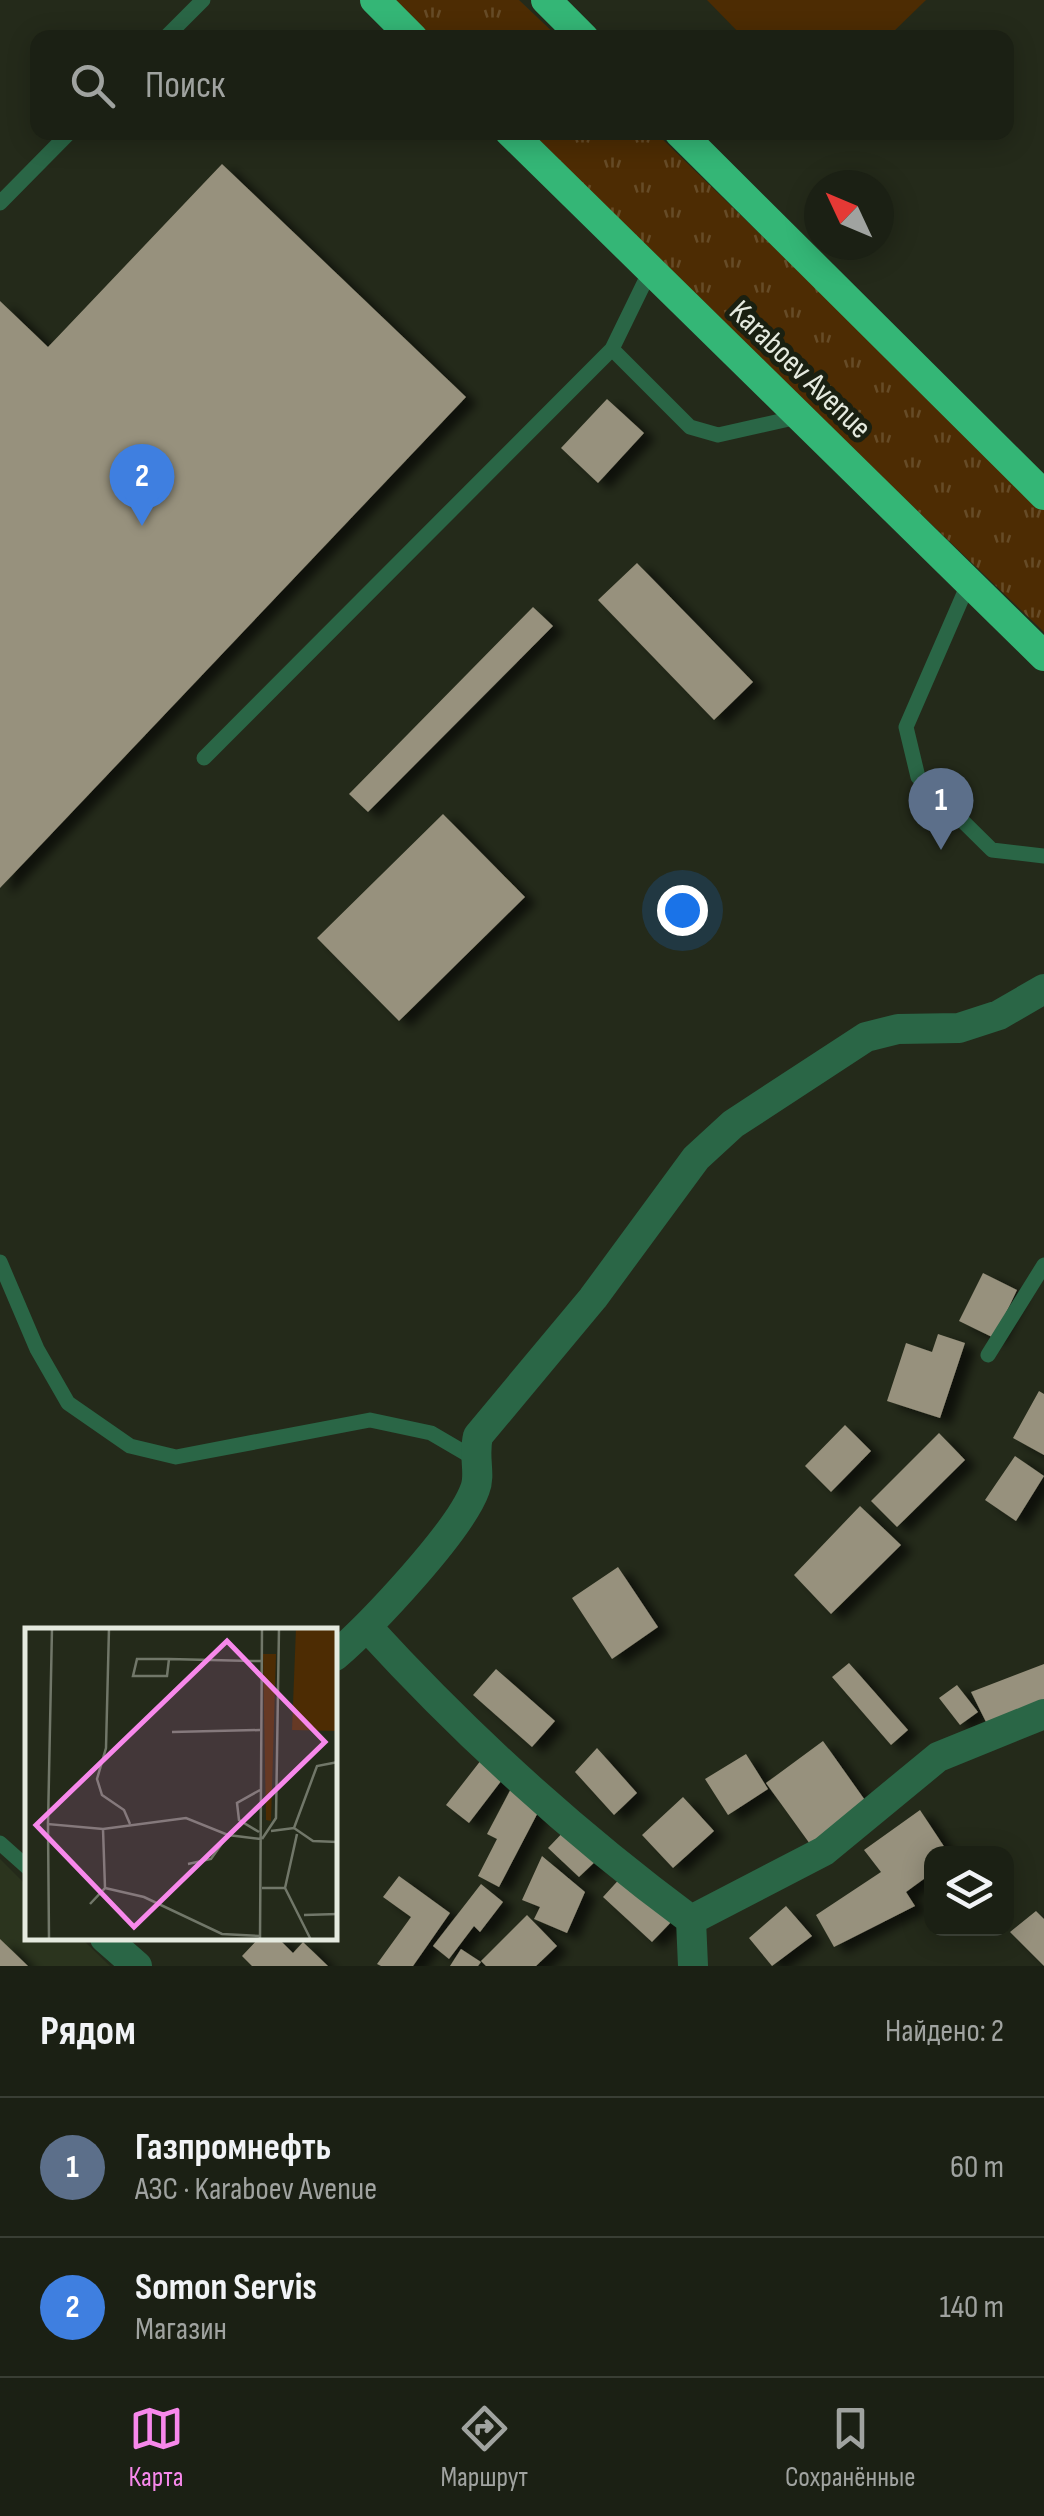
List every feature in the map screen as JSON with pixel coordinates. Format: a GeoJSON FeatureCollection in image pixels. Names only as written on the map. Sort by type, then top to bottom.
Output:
{"type":"FeatureCollection","features":[{"type":"Feature","properties":{"kind":"highway"},"geometry":{"type":"LineString","coordinates":[[374,0],[405,30]]}},
{"type":"Feature","properties":{"kind":"highway"},"geometry":{"type":"LineString","coordinates":[[546,0],[576,30]]}},
{"type":"Feature","properties":{"kind":"highway","name":"Karaboev Avenue"},"geometry":{"type":"LineString","coordinates":[[518,140],[1044,656]]}},
{"type":"Feature","properties":{"kind":"highway"},"geometry":{"type":"LineString","coordinates":[[687,140],[1044,494]]}},
{"type":"Feature","properties":{"kind":"street"},"geometry":{"type":"LineString","coordinates":[[338,1653],[368,1628],[460,1516],[475,1489],[478,1475],[472,1458],[478,1436],[489,1419],[593,1298],[696,1158],[733,1124],[866,1037],[898,1029],[959,1028],[1043,995]]}},
{"type":"Feature","properties":{"kind":"street"},"geometry":{"type":"LineString","coordinates":[[368,1628],[431,1696],[640,1882],[690,1920],[693,1966]]}},
{"type":"Feature","properties":{"kind":"street"},"geometry":{"type":"LineString","coordinates":[[690,1920],[824,1850],[938,1756],[1044,1714]]}},
{"type":"Feature","properties":{"kind":"street"},"geometry":{"type":"LineString","coordinates":[[108,1941],[137,1966]]}},
{"type":"Feature","properties":{"kind":"lane"},"geometry":{"type":"LineString","coordinates":[[173,30],[202,0]]}},
{"type":"Feature","properties":{"kind":"lane"},"geometry":{"type":"LineString","coordinates":[[0,203],[62,140]]}},
{"type":"Feature","properties":{"kind":"lane"},"geometry":{"type":"LineString","coordinates":[[204,758],[612,349],[650,270]]}},
{"type":"Feature","properties":{"kind":"lane"},"geometry":{"type":"LineString","coordinates":[[612,349],[690,427],[718,434],[799,416]]}},
{"type":"Feature","properties":{"kind":"lane"},"geometry":{"type":"LineString","coordinates":[[968,582],[906,727],[918,777],[992,850],[1044,856]]}},
{"type":"Feature","properties":{"kind":"lane"},"geometry":{"type":"LineString","coordinates":[[0,1262],[37,1350],[68,1403],[130,1446],[176,1457],[370,1420],[430,1433],[472,1458]]}},
{"type":"Feature","properties":{"kind":"lane"},"geometry":{"type":"LineString","coordinates":[[988,1355],[1044,1265]]}},
{"type":"Feature","properties":{"kind":"lane"},"geometry":{"type":"LineString","coordinates":[[0,1843],[25,1865]]}},
{"type":"Feature","properties":{"kind":"shaded area"},"geometry":{"type":"Polygon","coordinates":[[[0,1859],[25,1884],[25,1941],[84,1941],[110,1966],[0,1966],[0,1859]]]}},
{"type":"Feature","properties":{"kind":"green space"},"geometry":{"type":"Polygon","coordinates":[[[385,0],[519,0],[551,30],[417,30],[385,0]]]}},
{"type":"Feature","properties":{"kind":"green space"},"geometry":{"type":"Polygon","coordinates":[[[707,0],[926,0],[895,30],[736,30],[707,0]]]}},
{"type":"Feature","properties":{"kind":"green space"},"geometry":{"type":"Polygon","coordinates":[[[530,140],[663,140],[1044,509],[1044,632],[530,140]]]}},
{"type":"Feature","properties":{"kind":"building"},"geometry":{"type":"Polygon","coordinates":[[[222,164],[466,397],[0,888],[0,301],[48,347],[222,164]]]}},
{"type":"Feature","properties":{"kind":"building"},"geometry":{"type":"Polygon","coordinates":[[[607,399],[644,433],[598,483],[561,448],[607,399]]]}},
{"type":"Feature","properties":{"kind":"building"},"geometry":{"type":"Polygon","coordinates":[[[637,563],[753,682],[714,720],[598,600],[637,563]]]}},
{"type":"Feature","properties":{"kind":"building"},"geometry":{"type":"Polygon","coordinates":[[[533,607],[553,626],[368,812],[349,794],[533,607]]]}},
{"type":"Feature","properties":{"kind":"building"},"geometry":{"type":"Polygon","coordinates":[[[443,814],[525,897],[399,1021],[317,938],[443,814]]]}},
{"type":"Feature","properties":{"kind":"building"},"geometry":{"type":"Polygon","coordinates":[[[983,1273],[1017,1290],[994,1338],[959,1321],[983,1273]]]}},
{"type":"Feature","properties":{"kind":"building"},"geometry":{"type":"Polygon","coordinates":[[[938,1334],[965,1343],[940,1418],[887,1401],[906,1343],[932,1352],[938,1334]]]}},
{"type":"Feature","properties":{"kind":"building"},"geometry":{"type":"Polygon","coordinates":[[[1039,1391],[1044,1394],[1044,1455],[1013,1438],[1039,1391]]]}},
{"type":"Feature","properties":{"kind":"building"},"geometry":{"type":"Polygon","coordinates":[[[845,1425],[871,1451],[831,1492],[805,1466],[845,1425]]]}},
{"type":"Feature","properties":{"kind":"building"},"geometry":{"type":"Polygon","coordinates":[[[939,1433],[965,1460],[897,1527],[871,1501],[939,1433]]]}},
{"type":"Feature","properties":{"kind":"building"},"geometry":{"type":"Polygon","coordinates":[[[1015,1456],[1044,1476],[1016,1521],[985,1500],[1015,1456]]]}},
{"type":"Feature","properties":{"kind":"building"},"geometry":{"type":"Polygon","coordinates":[[[860,1506],[901,1545],[831,1614],[794,1575],[860,1506]]]}},
{"type":"Feature","properties":{"kind":"building"},"geometry":{"type":"Polygon","coordinates":[[[618,1567],[658,1627],[612,1659],[572,1598],[618,1567]]]}},
{"type":"Feature","properties":{"kind":"building"},"geometry":{"type":"Polygon","coordinates":[[[849,1663],[908,1730],[891,1745],[832,1677],[849,1663]]]}},
{"type":"Feature","properties":{"kind":"building"},"geometry":{"type":"Polygon","coordinates":[[[1044,1664],[1044,1703],[987,1724],[971,1692],[1044,1664]]]}},
{"type":"Feature","properties":{"kind":"building"},"geometry":{"type":"Polygon","coordinates":[[[496,1669],[555,1721],[532,1747],[473,1695],[496,1669]]]}},
{"type":"Feature","properties":{"kind":"building"},"geometry":{"type":"Polygon","coordinates":[[[957,1685],[978,1712],[960,1725],[939,1698],[957,1685]]]}},
{"type":"Feature","properties":{"kind":"building"},"geometry":{"type":"Polygon","coordinates":[[[823,1741],[867,1803],[810,1844],[766,1783],[823,1741]]]}},
{"type":"Feature","properties":{"kind":"building"},"geometry":{"type":"Polygon","coordinates":[[[597,1748],[637,1793],[614,1815],[575,1772],[597,1748]]]}},
{"type":"Feature","properties":{"kind":"building"},"geometry":{"type":"Polygon","coordinates":[[[746,1754],[768,1789],[728,1815],[705,1779],[746,1754]]]}},
{"type":"Feature","properties":{"kind":"building"},"geometry":{"type":"Polygon","coordinates":[[[485,1755],[508,1772],[469,1823],[446,1805],[485,1755]]]}},
{"type":"Feature","properties":{"kind":"building"},"geometry":{"type":"Polygon","coordinates":[[[514,1783],[545,1799],[499,1887],[478,1876],[497,1839],[487,1834],[514,1783]]]}},
{"type":"Feature","properties":{"kind":"building"},"geometry":{"type":"Polygon","coordinates":[[[683,1797],[714,1831],[673,1868],[642,1835],[683,1797]]]}},
{"type":"Feature","properties":{"kind":"building"},"geometry":{"type":"Polygon","coordinates":[[[920,1810],[944,1846],[924,1846],[924,1879],[906,1892],[915,1906],[834,1947],[816,1915],[881,1872],[864,1850],[920,1810]]]}},
{"type":"Feature","properties":{"kind":"building"},"geometry":{"type":"Polygon","coordinates":[[[570,1825],[601,1856],[579,1877],[548,1848],[570,1825]]]}},
{"type":"Feature","properties":{"kind":"building"},"geometry":{"type":"Polygon","coordinates":[[[542,1856],[585,1892],[567,1933],[534,1919],[540,1907],[522,1900],[542,1856]]]}},
{"type":"Feature","properties":{"kind":"building"},"geometry":{"type":"Polygon","coordinates":[[[624,1874],[674,1919],[652,1942],[603,1897],[624,1874]]]}},
{"type":"Feature","properties":{"kind":"building"},"geometry":{"type":"Polygon","coordinates":[[[399,1876],[450,1913],[413,1966],[381,1966],[377,1964],[411,1917],[383,1897],[399,1876]]]}},
{"type":"Feature","properties":{"kind":"building"},"geometry":{"type":"Polygon","coordinates":[[[481,1884],[503,1902],[480,1932],[474,1926],[449,1959],[433,1946],[481,1884]]]}},
{"type":"Feature","properties":{"kind":"building"},"geometry":{"type":"Polygon","coordinates":[[[786,1906],[812,1936],[772,1966],[749,1938],[786,1906]]]}},
{"type":"Feature","properties":{"kind":"building"},"geometry":{"type":"Polygon","coordinates":[[[1036,1911],[1044,1919],[1044,1966],[1014,1936],[1014,1929],[1036,1911]]]}},
{"type":"Feature","properties":{"kind":"building"},"geometry":{"type":"Polygon","coordinates":[[[527,1915],[557,1946],[536,1966],[486,1966],[481,1961],[527,1915]]]}},
{"type":"Feature","properties":{"kind":"building"},"geometry":{"type":"Polygon","coordinates":[[[0,1939],[28,1966],[0,1966],[0,1939]]]}},
{"type":"Feature","properties":{"kind":"building"},"geometry":{"type":"Polygon","coordinates":[[[256,1941],[281,1941],[293,1953],[303,1942],[328,1966],[252,1966],[242,1956],[256,1941]]]}},
{"type":"Feature","properties":{"kind":"building"},"geometry":{"type":"Polygon","coordinates":[[[461,1949],[481,1962],[478,1966],[450,1966],[461,1949]]]}},
{"type":"Feature","properties":{"kind":"place","name":"Somon Servis"},"geometry":{"type":"Point","coordinates":[142,526]}},
{"type":"Feature","properties":{"kind":"place","name":"Газпромнефть"},"geometry":{"type":"Point","coordinates":[941,850]}}]}
